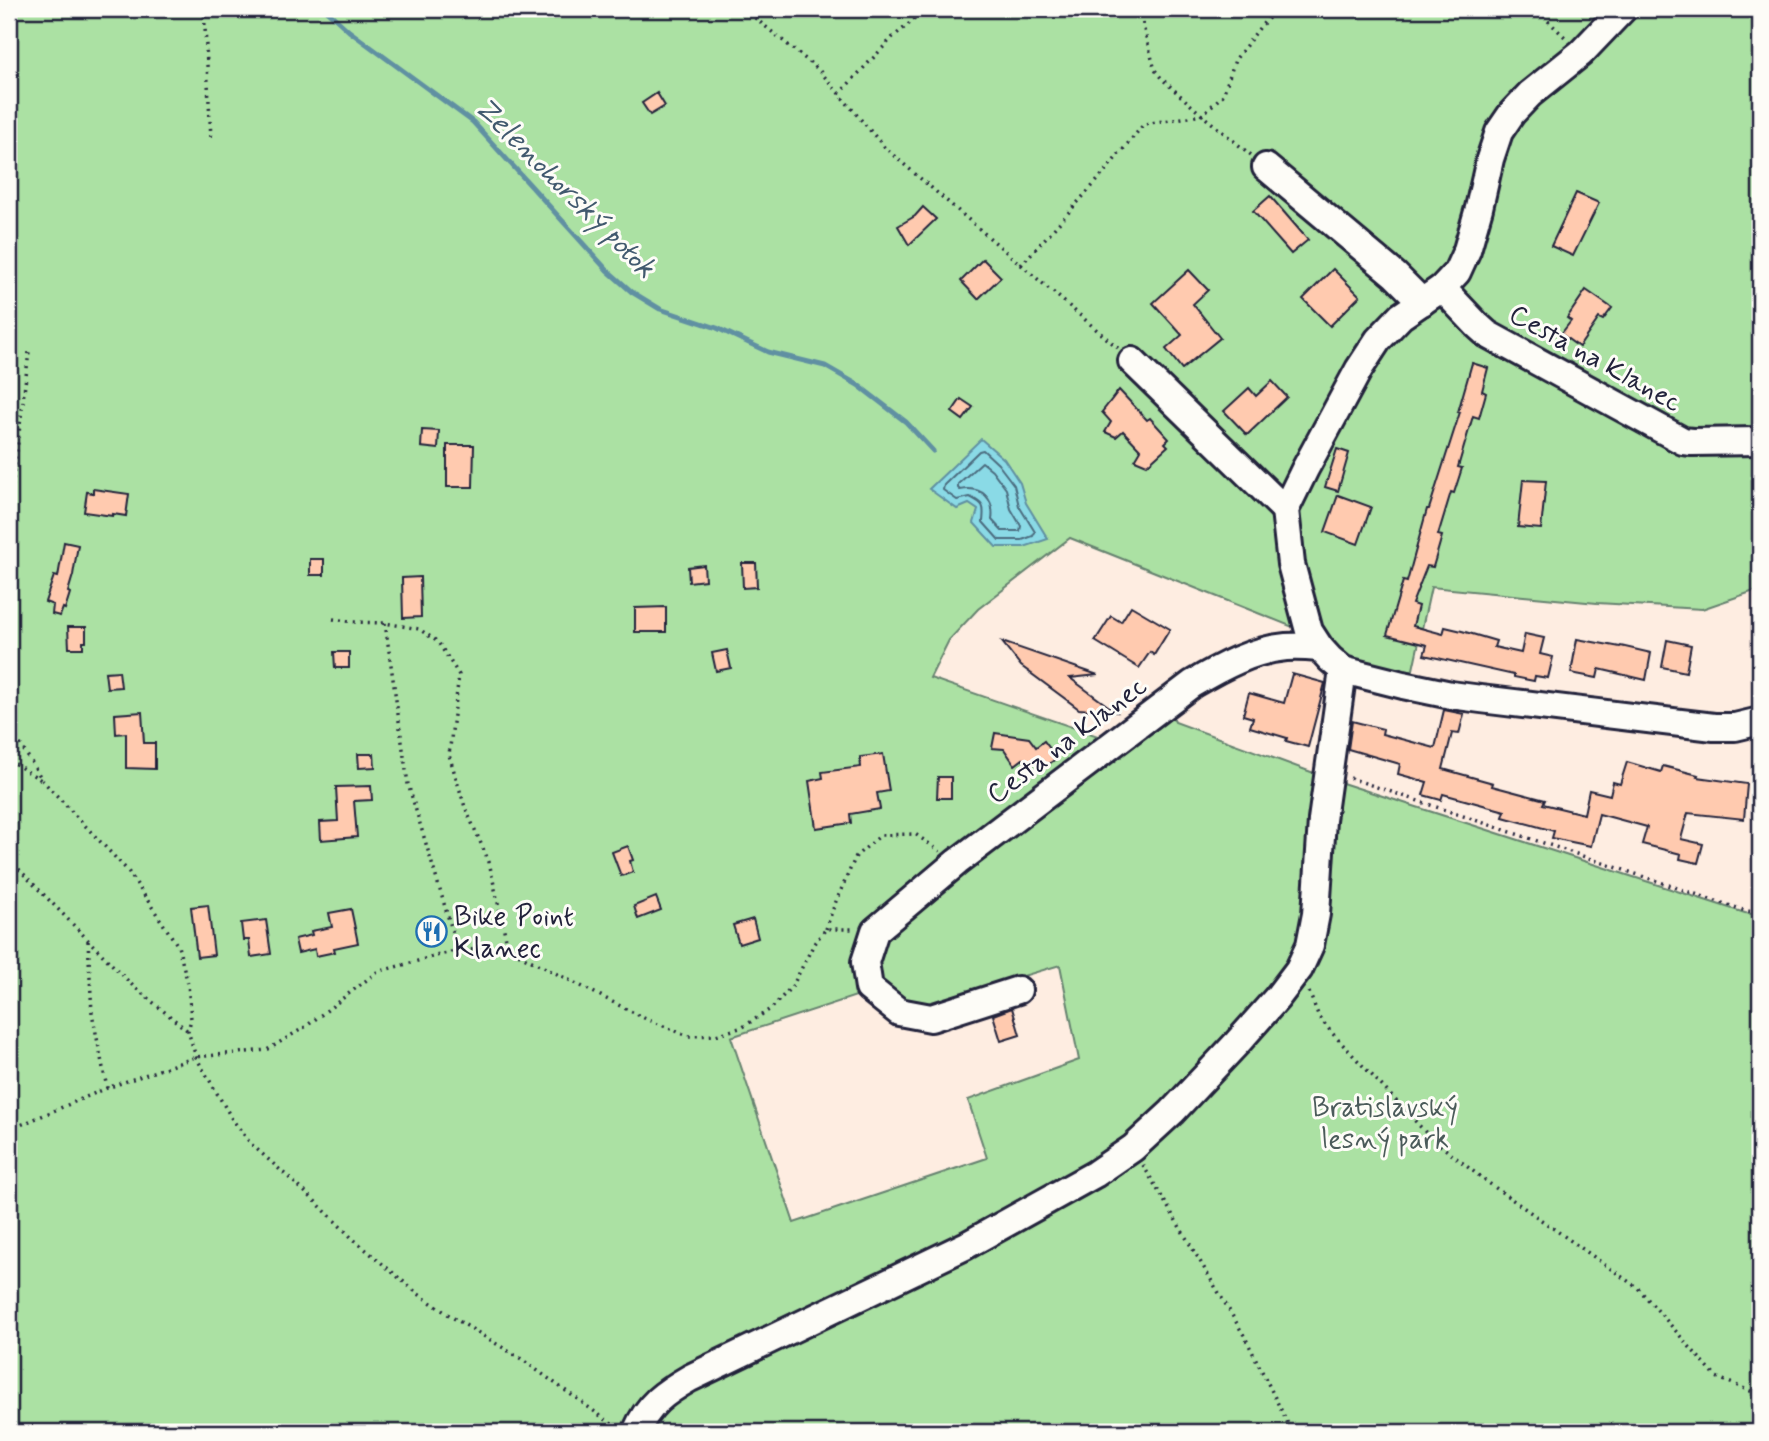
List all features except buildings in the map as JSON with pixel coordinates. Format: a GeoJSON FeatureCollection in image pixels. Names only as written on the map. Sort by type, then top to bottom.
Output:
{"type":"FeatureCollection","features":[{"type":"Feature","properties":{"kind":"street"},"geometry":{"type":"LineString","coordinates":[[1623,9],[1581,53],[1530,94],[1499,132],[1467,250],[1457,272],[1432,295],[1401,316],[1378,340],[1365,359],[1285,510],[1291,564],[1309,631],[1320,648],[1343,670],[1425,690],[1495,701],[1714,727],[1735,727],[1760,721]]}},
{"type":"Feature","properties":{"kind":"street","name":"Cesta na Klanec"},"geometry":{"type":"LineString","coordinates":[[1266,167],[1395,275],[1432,295],[1487,334],[1683,441],[1760,441]]}},
{"type":"Feature","properties":{"kind":"street"},"geometry":{"type":"LineString","coordinates":[[1132,361],[1285,510]]}},
{"type":"Feature","properties":{"kind":"street","name":"Cesta na Klanec"},"geometry":{"type":"LineString","coordinates":[[875,931],[957,862],[1166,703],[1211,673],[1255,653],[1287,646],[1320,648]]}},
{"type":"Feature","properties":{"kind":"street"},"geometry":{"type":"LineString","coordinates":[[636,1432],[651,1406],[690,1378],[965,1246],[1095,1174],[1133,1148],[1172,1112],[1277,998],[1299,969],[1310,945],[1316,914],[1328,770],[1343,670]]}},
{"type":"Feature","properties":{"kind":"street"},"geometry":{"type":"LineString","coordinates":[[875,931],[864,962],[869,988],[899,1012],[931,1018],[1018,990]]}},
{"type":"Feature","properties":{"kind":"path"},"geometry":{"type":"LineString","coordinates":[[204,9],[211,138]]}},
{"type":"Feature","properties":{"kind":"path"},"geometry":{"type":"LineString","coordinates":[[744,9],[818,71],[885,148],[1132,361]]}},
{"type":"Feature","properties":{"kind":"path"},"geometry":{"type":"LineString","coordinates":[[839,94],[893,37],[928,9]]}},
{"type":"Feature","properties":{"kind":"path"},"geometry":{"type":"LineString","coordinates":[[1142,9],[1143,26],[1154,70],[1202,115],[1266,167]]}},
{"type":"Feature","properties":{"kind":"path"},"geometry":{"type":"LineString","coordinates":[[1021,265],[1144,124],[1202,115],[1223,94],[1235,60],[1277,9]]}},
{"type":"Feature","properties":{"kind":"path"},"geometry":{"type":"LineString","coordinates":[[1541,9],[1545,18],[1581,53]]}},
{"type":"Feature","properties":{"kind":"path"},"geometry":{"type":"LineString","coordinates":[[9,514],[29,352]]}},
{"type":"Feature","properties":{"kind":"path"},"geometry":{"type":"LineString","coordinates":[[334,619],[419,629],[439,642],[459,676],[449,755],[465,807],[489,862],[508,948]]}},
{"type":"Feature","properties":{"kind":"path"},"geometry":{"type":"LineString","coordinates":[[384,623],[408,784],[458,950]]}},
{"type":"Feature","properties":{"kind":"path"},"geometry":{"type":"LineString","coordinates":[[9,726],[43,781],[128,871],[178,946],[188,984],[191,1019],[188,1031],[196,1057],[232,1119],[251,1144],[352,1238],[417,1293],[530,1365],[624,1432]]}},
{"type":"Feature","properties":{"kind":"path"},"geometry":{"type":"LineString","coordinates":[[9,761],[43,781]]}},
{"type":"Feature","properties":{"kind":"path"},"geometry":{"type":"LineString","coordinates":[[1328,770],[1635,875],[1746,911],[1760,912]]}},
{"type":"Feature","properties":{"kind":"path"},"geometry":{"type":"LineString","coordinates":[[9,1130],[107,1088],[196,1057],[267,1050],[305,1027],[377,972],[458,950],[508,948],[644,1018],[688,1036],[716,1035],[743,1027],[772,1008],[793,985],[815,942],[826,929],[856,856],[881,835],[915,834],[957,862]]}},
{"type":"Feature","properties":{"kind":"path"},"geometry":{"type":"LineString","coordinates":[[9,859],[133,986],[188,1031]]}},
{"type":"Feature","properties":{"kind":"path"},"geometry":{"type":"LineString","coordinates":[[826,929],[875,931]]}},
{"type":"Feature","properties":{"kind":"path"},"geometry":{"type":"LineString","coordinates":[[88,941],[92,1013],[107,1088]]}},
{"type":"Feature","properties":{"kind":"path"},"geometry":{"type":"LineString","coordinates":[[1299,969],[1319,1017],[1431,1138],[1483,1179],[1638,1288],[1716,1377],[1760,1395]]}},
{"type":"Feature","properties":{"kind":"path"},"geometry":{"type":"LineString","coordinates":[[1133,1148],[1245,1336],[1292,1432]]}},
{"type":"Feature","properties":{"kind":"green space","name":"Bratislavský lesný park"},"geometry":{"type":"Polygon","coordinates":[[[9,9],[1760,9],[1760,589],[1702,609],[1597,603],[1431,587],[1412,674],[1343,670],[1298,629],[1070,538],[978,609],[949,640],[930,678],[1115,742],[1166,703],[1175,722],[1333,780],[1745,913],[1760,915],[1760,1432],[9,1432],[9,9]],[[1060,965],[932,1003],[939,1024],[865,993],[731,1037],[794,1223],[987,1158],[968,1100],[1079,1060],[1060,965]]]}},
{"type":"Feature","properties":{"kind":"water"},"geometry":{"type":"Polygon","coordinates":[[[981,439],[1004,459],[1020,483],[1026,503],[1048,539],[1024,547],[996,547],[974,523],[978,510],[969,504],[957,509],[929,489],[981,439]]]}},
{"type":"Feature","properties":{"kind":"waterway","name":"Zelenohorský potok"},"geometry":{"type":"LineString","coordinates":[[325,9],[349,31],[473,122],[607,270],[632,292],[660,309],[717,328],[768,352],[825,366],[858,385],[906,422],[933,451]]}},
{"type":"Feature","properties":{"kind":"place","name":"Bike Point Klanec"},"geometry":{"type":"Point","coordinates":[431,931]}}]}
